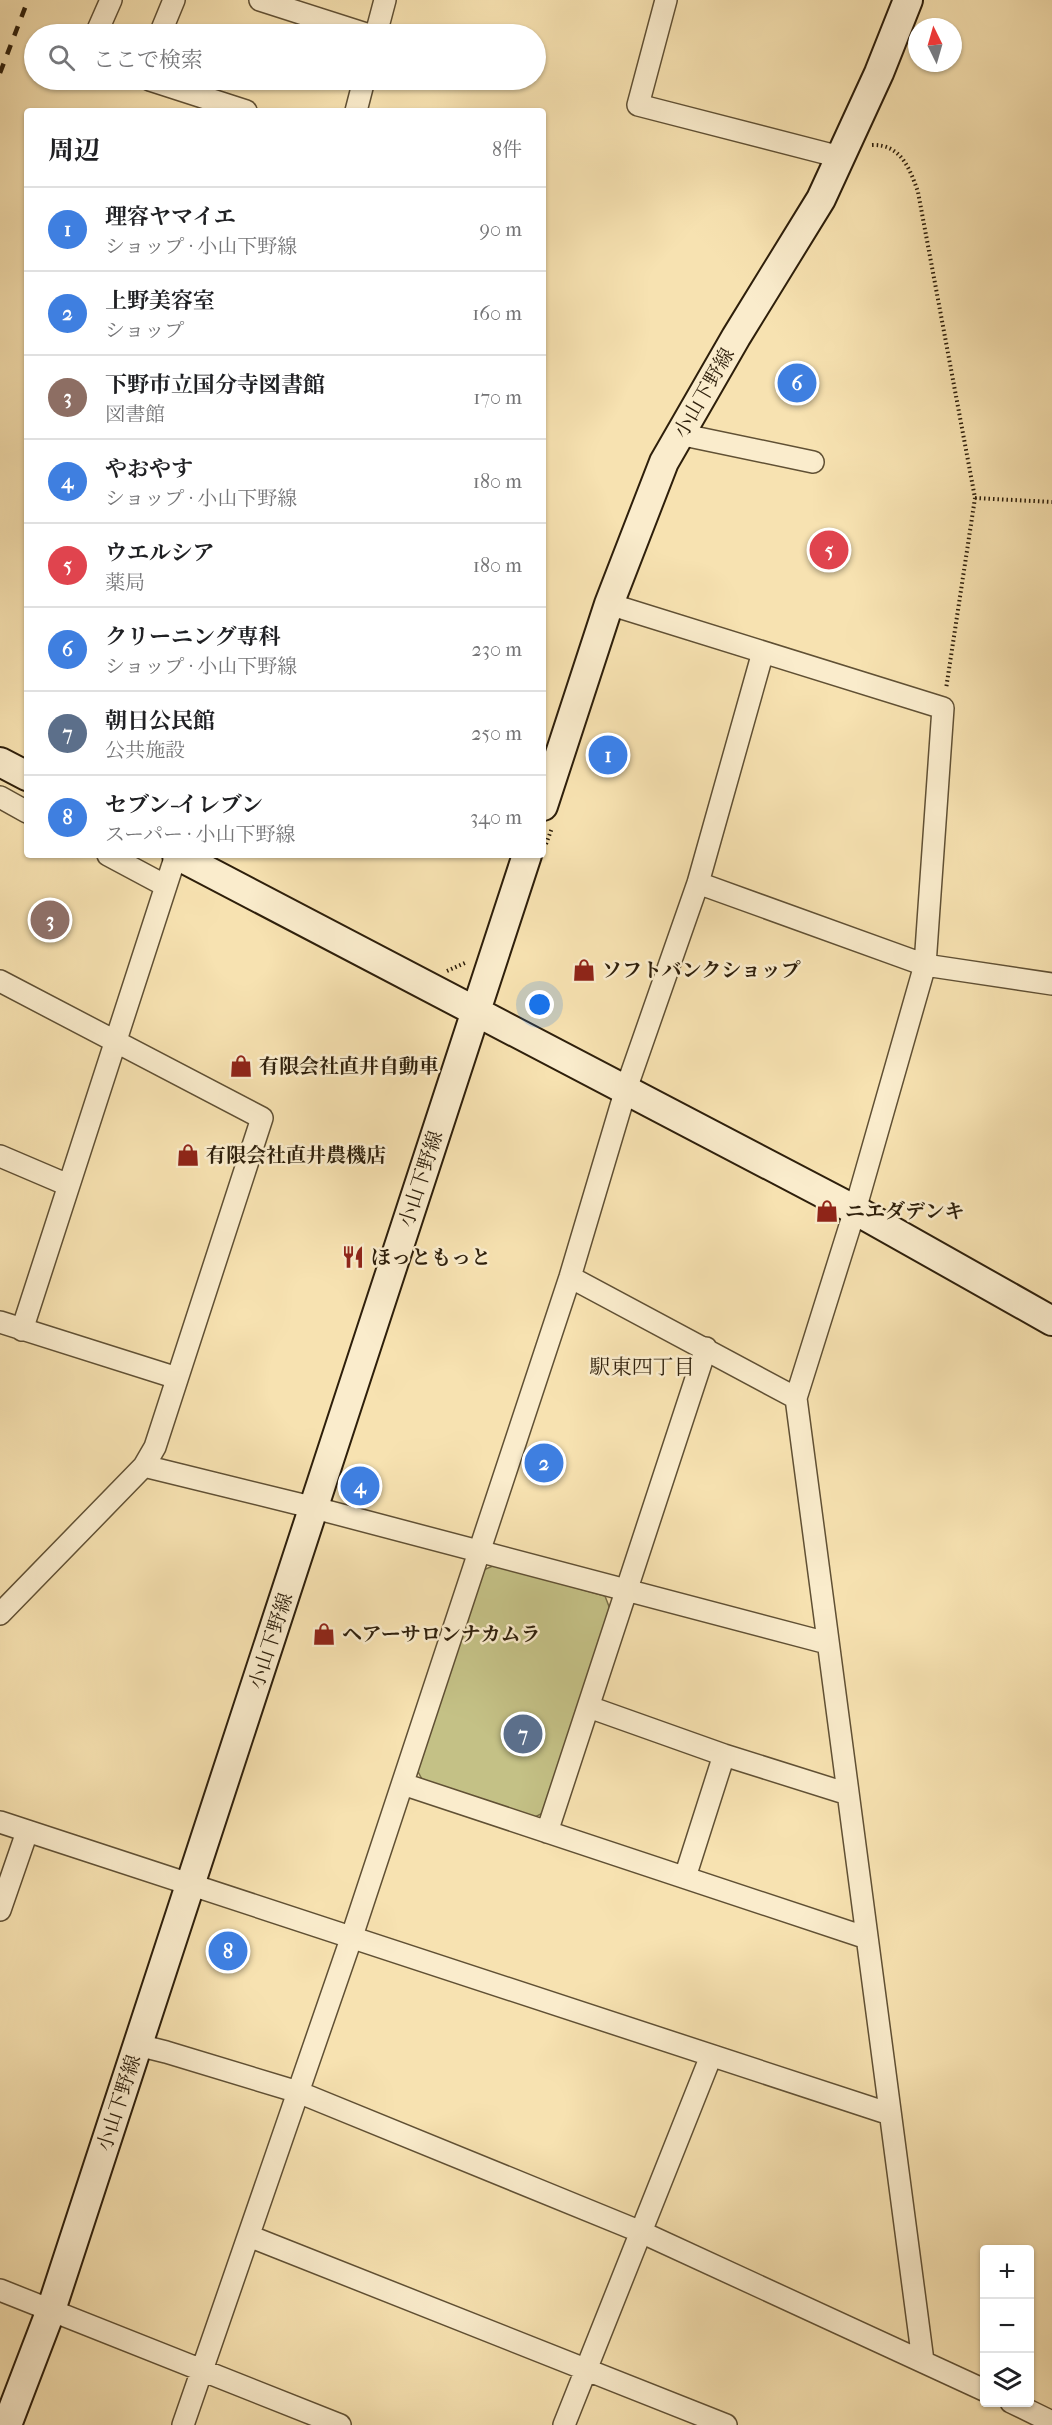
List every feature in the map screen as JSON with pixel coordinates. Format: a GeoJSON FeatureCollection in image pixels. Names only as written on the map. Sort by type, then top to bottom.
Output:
{"type":"FeatureCollection","features":[{"type":"Feature","properties":{"kind":"main road","name":"小山下野線"},"geometry":{"type":"LineString","coordinates":[[546,797],[609,604],[664,462],[821,199],[879,73],[908,0]]}},
{"type":"Feature","properties":{"kind":"main road"},"geometry":{"type":"LineString","coordinates":[[0,762],[24,774]]}},
{"type":"Feature","properties":{"kind":"main road"},"geometry":{"type":"LineString","coordinates":[[182,858],[855,1210],[1052,1322]]}},
{"type":"Feature","properties":{"kind":"main road","name":"小山下野線"},"geometry":{"type":"LineString","coordinates":[[8,2425],[51,2310],[526,858]]}},
{"type":"Feature","properties":{"kind":"street"},"geometry":{"type":"LineString","coordinates":[[100,24],[111,0]]}},
{"type":"Feature","properties":{"kind":"street"},"geometry":{"type":"LineString","coordinates":[[164,24],[174,0]]}},
{"type":"Feature","properties":{"kind":"street"},"geometry":{"type":"LineString","coordinates":[[260,0],[335,24]]}},
{"type":"Feature","properties":{"kind":"street"},"geometry":{"type":"LineString","coordinates":[[379,24],[386,0]]}},
{"type":"Feature","properties":{"kind":"street"},"geometry":{"type":"LineString","coordinates":[[666,0],[638,105],[840,157]]}},
{"type":"Feature","properties":{"kind":"street"},"geometry":{"type":"LineString","coordinates":[[181,90],[237,108]]}},
{"type":"Feature","properties":{"kind":"street"},"geometry":{"type":"LineString","coordinates":[[357,108],[361,90]]}},
{"type":"Feature","properties":{"kind":"street"},"geometry":{"type":"LineString","coordinates":[[679,434],[813,462]]}},
{"type":"Feature","properties":{"kind":"street"},"geometry":{"type":"LineString","coordinates":[[609,604],[943,708],[925,965],[855,1210],[796,1398],[923,2361]]}},
{"type":"Feature","properties":{"kind":"street"},"geometry":{"type":"LineString","coordinates":[[183,2425],[403,1785],[570,1277],[626,1089],[698,883],[763,652]]}},
{"type":"Feature","properties":{"kind":"street"},"geometry":{"type":"LineString","coordinates":[[0,797],[24,810]]}},
{"type":"Feature","properties":{"kind":"street"},"geometry":{"type":"LineString","coordinates":[[114,858],[166,886]]}},
{"type":"Feature","properties":{"kind":"street"},"geometry":{"type":"LineString","coordinates":[[22,1330],[175,858]]}},
{"type":"Feature","properties":{"kind":"street"},"geometry":{"type":"LineString","coordinates":[[698,883],[925,965],[1052,984]]}},
{"type":"Feature","properties":{"kind":"street"},"geometry":{"type":"LineString","coordinates":[[0,981],[262,1119],[155,1447],[144,1466],[0,1614]]}},
{"type":"Feature","properties":{"kind":"street"},"geometry":{"type":"LineString","coordinates":[[0,1156],[68,1185]]}},
{"type":"Feature","properties":{"kind":"street"},"geometry":{"type":"LineString","coordinates":[[570,1277],[796,1398]]}},
{"type":"Feature","properties":{"kind":"street"},"geometry":{"type":"LineString","coordinates":[[0,1322],[177,1378]]}},
{"type":"Feature","properties":{"kind":"street"},"geometry":{"type":"LineString","coordinates":[[547,1832],[706,1348]]}},
{"type":"Feature","properties":{"kind":"street"},"geometry":{"type":"LineString","coordinates":[[144,1466],[315,1508],[827,1643]]}},
{"type":"Feature","properties":{"kind":"street"},"geometry":{"type":"LineString","coordinates":[[589,1707],[724,1755],[848,1794]]}},
{"type":"Feature","properties":{"kind":"street"},"geometry":{"type":"LineString","coordinates":[[685,1877],[724,1755]]}},
{"type":"Feature","properties":{"kind":"street"},"geometry":{"type":"LineString","coordinates":[[403,1785],[867,1938]]}},
{"type":"Feature","properties":{"kind":"street"},"geometry":{"type":"LineString","coordinates":[[0,1822],[890,2115]]}},
{"type":"Feature","properties":{"kind":"street"},"geometry":{"type":"LineString","coordinates":[[0,1910],[27,1832]]}},
{"type":"Feature","properties":{"kind":"street"},"geometry":{"type":"LineString","coordinates":[[138,2045],[298,2092],[641,2232],[980,2388]]}},
{"type":"Feature","properties":{"kind":"street"},"geometry":{"type":"LineString","coordinates":[[564,2425],[711,2056]]}},
{"type":"Feature","properties":{"kind":"street"},"geometry":{"type":"LineString","coordinates":[[249,2236],[726,2425]]}},
{"type":"Feature","properties":{"kind":"street"},"geometry":{"type":"LineString","coordinates":[[0,2290],[340,2425]]}},
{"type":"Feature","properties":{"kind":"street"},"geometry":{"type":"LineString","coordinates":[[1018,2412],[1052,2422]]}},
{"type":"Feature","properties":{"kind":"path"},"geometry":{"type":"LineString","coordinates":[[840,157],[874,144],[893,150],[908,164],[918,192],[975,498],[943,708]]}},
{"type":"Feature","properties":{"kind":"path"},"geometry":{"type":"LineString","coordinates":[[975,498],[1052,502]]}},
{"type":"Feature","properties":{"kind":"path"},"geometry":{"type":"LineString","coordinates":[[441,970],[449,971],[467,963],[474,954]]}},
{"type":"Feature","properties":{"kind":"shaded area"},"geometry":{"type":"Polygon","coordinates":[[[495,1565],[605,1596],[610,1609],[545,1812],[533,1818],[424,1783],[416,1768],[481,1571],[495,1565]]]}},
{"type":"Feature","properties":{"kind":"railway"},"geometry":{"type":"LineString","coordinates":[[0,73],[28,0]]}},
{"type":"Feature","properties":{"kind":"place","name":"クリーニング専科"},"geometry":{"type":"Point","coordinates":[797,383]}},
{"type":"Feature","properties":{"kind":"place","name":"ウエルシア"},"geometry":{"type":"Point","coordinates":[829,550]}},
{"type":"Feature","properties":{"kind":"place","name":"理容ヤマイエ"},"geometry":{"type":"Point","coordinates":[608,755]}},
{"type":"Feature","properties":{"kind":"place","name":"下野市立国分寺図書館"},"geometry":{"type":"Point","coordinates":[50,920]}},
{"type":"Feature","properties":{"kind":"place","name":"ソフトバンクショップ"},"geometry":{"type":"Point","coordinates":[584,970]}},
{"type":"Feature","properties":{"kind":"place","name":"有限会社直井自動車"},"geometry":{"type":"Point","coordinates":[241,1066]}},
{"type":"Feature","properties":{"kind":"place","name":"有限会社直井農機店"},"geometry":{"type":"Point","coordinates":[188,1155]}},
{"type":"Feature","properties":{"kind":"place","name":"ニエダデンキ"},"geometry":{"type":"Point","coordinates":[827,1211]}},
{"type":"Feature","properties":{"kind":"place","name":"ほっともっと"},"geometry":{"type":"Point","coordinates":[353,1257]}},
{"type":"Feature","properties":{"kind":"place","name":"上野美容室"},"geometry":{"type":"Point","coordinates":[544,1463]}},
{"type":"Feature","properties":{"kind":"place","name":"やおやす"},"geometry":{"type":"Point","coordinates":[360,1486]}},
{"type":"Feature","properties":{"kind":"place","name":"ヘアーサロンナカムラ"},"geometry":{"type":"Point","coordinates":[324,1634]}},
{"type":"Feature","properties":{"kind":"place","name":"朝日公民館"},"geometry":{"type":"Point","coordinates":[523,1734]}},
{"type":"Feature","properties":{"kind":"place","name":"セブン-イレブン"},"geometry":{"type":"Point","coordinates":[228,1951]}},
{"type":"Feature","properties":{"kind":"district","name":"駅東四丁目"},"geometry":{"type":"Point","coordinates":[642,1367]}}]}
